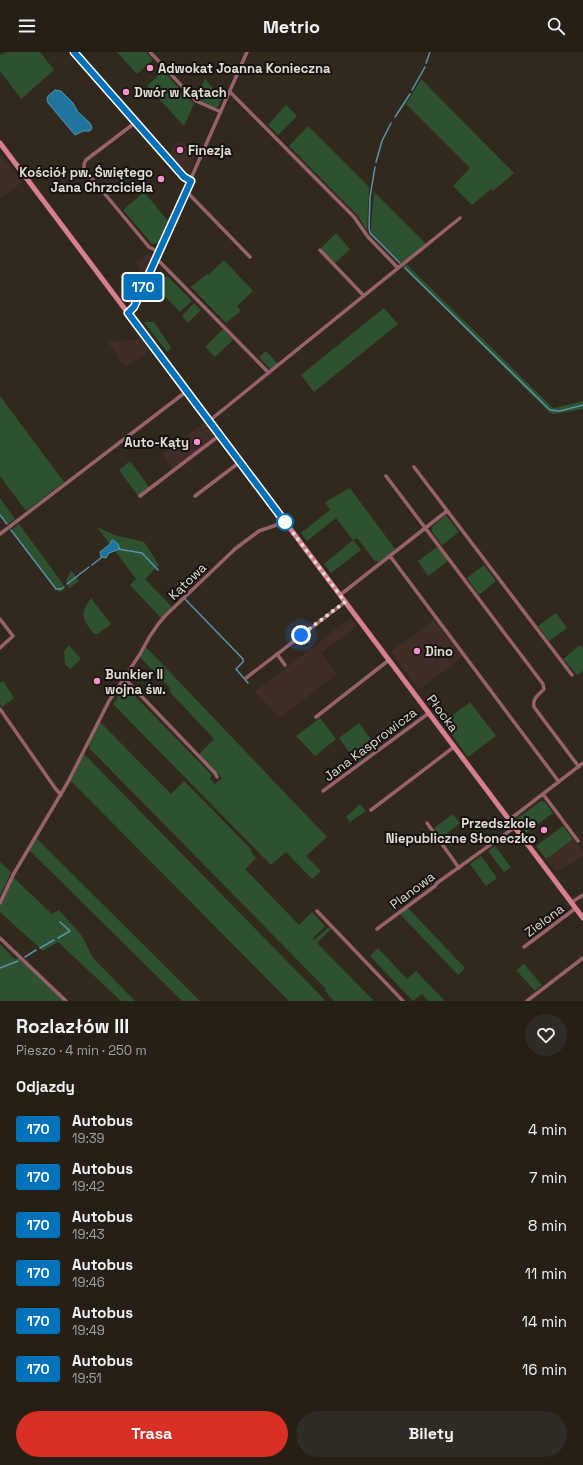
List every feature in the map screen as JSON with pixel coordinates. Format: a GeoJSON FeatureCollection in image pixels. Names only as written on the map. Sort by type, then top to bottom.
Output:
{"type":"FeatureCollection","features":[{"type":"Feature","properties":{"kind":"street"},"geometry":{"type":"LineString","coordinates":[[74,52],[184,177],[191,181]]}},
{"type":"Feature","properties":{"kind":"street"},"geometry":{"type":"LineString","coordinates":[[150,52],[191,97],[196,101],[221,112]]}},
{"type":"Feature","properties":{"kind":"street"},"geometry":{"type":"LineString","coordinates":[[128,313],[134,307],[247,52]]}},
{"type":"Feature","properties":{"kind":"street"},"geometry":{"type":"LineString","coordinates":[[230,92],[354,217],[368,237],[398,268]]}},
{"type":"Feature","properties":{"kind":"street"},"geometry":{"type":"LineString","coordinates":[[136,122],[86,160],[84,169],[138,235],[149,246],[159,252]]}},
{"type":"Feature","properties":{"kind":"street","name":"Płocka"},"geometry":{"type":"LineString","coordinates":[[0,143],[583,918]]}},
{"type":"Feature","properties":{"kind":"street"},"geometry":{"type":"LineString","coordinates":[[186,191],[250,257]]}},
{"type":"Feature","properties":{"kind":"street"},"geometry":{"type":"LineString","coordinates":[[210,421],[460,218]]}},
{"type":"Feature","properties":{"kind":"street"},"geometry":{"type":"LineString","coordinates":[[320,250],[364,296]]}},
{"type":"Feature","properties":{"kind":"street"},"geometry":{"type":"LineString","coordinates":[[156,258],[269,373]]}},
{"type":"Feature","properties":{"kind":"street"},"geometry":{"type":"LineString","coordinates":[[0,534],[187,392]]}},
{"type":"Feature","properties":{"kind":"street"},"geometry":{"type":"LineString","coordinates":[[140,496],[220,435]]}},
{"type":"Feature","properties":{"kind":"street"},"geometry":{"type":"LineString","coordinates":[[195,496],[240,462]]}},
{"type":"Feature","properties":{"kind":"street"},"geometry":{"type":"LineString","coordinates":[[414,467],[572,675]]}},
{"type":"Feature","properties":{"kind":"street"},"geometry":{"type":"LineString","coordinates":[[386,476],[543,684],[544,689],[535,698],[533,702],[534,706],[579,766]]}},
{"type":"Feature","properties":{"kind":"street"},"geometry":{"type":"LineString","coordinates":[[340,595],[447,511]]}},
{"type":"Feature","properties":{"kind":"street","name":"Kątowa"},"geometry":{"type":"LineString","coordinates":[[0,903],[13,875],[61,795],[109,702],[157,625],[234,549],[259,531],[285,522]]}},
{"type":"Feature","properties":{"kind":"street"},"geometry":{"type":"LineString","coordinates":[[390,556],[559,782]]}},
{"type":"Feature","properties":{"kind":"street"},"geometry":{"type":"LineString","coordinates":[[246,678],[345,602]]}},
{"type":"Feature","properties":{"kind":"street"},"geometry":{"type":"LineString","coordinates":[[0,619],[13,636],[0,648]]}},
{"type":"Feature","properties":{"kind":"street"},"geometry":{"type":"LineString","coordinates":[[277,654],[285,665]]}},
{"type":"Feature","properties":{"kind":"street"},"geometry":{"type":"LineString","coordinates":[[316,717],[389,660]]}},
{"type":"Feature","properties":{"kind":"street"},"geometry":{"type":"LineString","coordinates":[[124,678],[215,772],[217,777]]}},
{"type":"Feature","properties":{"kind":"street"},"geometry":{"type":"LineString","coordinates":[[0,709],[61,795]]}},
{"type":"Feature","properties":{"kind":"street","name":"Jana Kasprowicza"},"geometry":{"type":"LineString","coordinates":[[323,791],[429,713]]}},
{"type":"Feature","properties":{"kind":"street"},"geometry":{"type":"LineString","coordinates":[[371,810],[454,747]]}},
{"type":"Feature","properties":{"kind":"street"},"geometry":{"type":"LineString","coordinates":[[509,820],[583,763]]}},
{"type":"Feature","properties":{"kind":"street"},"geometry":{"type":"LineString","coordinates":[[543,794],[578,841]]}},
{"type":"Feature","properties":{"kind":"street"},"geometry":{"type":"LineString","coordinates":[[427,823],[459,868]]}},
{"type":"Feature","properties":{"kind":"street","name":"Planowa"},"geometry":{"type":"LineString","coordinates":[[377,929],[515,827]]}},
{"type":"Feature","properties":{"kind":"street"},"geometry":{"type":"LineString","coordinates":[[572,902],[583,895]]}},
{"type":"Feature","properties":{"kind":"street","name":"Zielona"},"geometry":{"type":"LineString","coordinates":[[524,948],[576,908]]}},
{"type":"Feature","properties":{"kind":"street"},"geometry":{"type":"LineString","coordinates":[[316,911],[403,1001]]}},
{"type":"Feature","properties":{"kind":"street"},"geometry":{"type":"LineString","coordinates":[[0,938],[66,1001]]}},
{"type":"Feature","properties":{"kind":"street"},"geometry":{"type":"LineString","coordinates":[[527,1001],[583,958]]}},
{"type":"Feature","properties":{"kind":"shaded area"},"geometry":{"type":"Polygon","coordinates":[[[178,141],[199,151],[187,177],[168,156],[178,141]]]}},
{"type":"Feature","properties":{"kind":"shaded area"},"geometry":{"type":"Polygon","coordinates":[[[0,153],[22,182],[0,199],[0,153]]]}},
{"type":"Feature","properties":{"kind":"shaded area"},"geometry":{"type":"Polygon","coordinates":[[[149,253],[152,258],[130,305],[119,290],[138,277],[136,273],[141,270],[135,262],[149,253]]]}},
{"type":"Feature","properties":{"kind":"shaded area"},"geometry":{"type":"Polygon","coordinates":[[[141,339],[149,351],[126,367],[116,356],[117,355],[108,342],[141,339]]]}},
{"type":"Feature","properties":{"kind":"shaded area"},"geometry":{"type":"Polygon","coordinates":[[[204,423],[213,434],[212,439],[173,469],[162,454],[204,423]]]}},
{"type":"Feature","properties":{"kind":"shaded area"},"geometry":{"type":"Polygon","coordinates":[[[350,618],[357,626],[321,653],[337,674],[280,718],[255,692],[350,618]]]}},
{"type":"Feature","properties":{"kind":"shaded area"},"geometry":{"type":"Polygon","coordinates":[[[434,620],[462,657],[419,690],[391,652],[434,620]]]}},
{"type":"Feature","properties":{"kind":"shaded area"},"geometry":{"type":"Polygon","coordinates":[[[573,839],[583,852],[583,856],[556,872],[546,859],[573,839]]]}},
{"type":"Feature","properties":{"kind":"green space"},"geometry":{"type":"Polygon","coordinates":[[[6,52],[40,52],[54,70],[21,99],[0,71],[0,55],[6,52]]]}},
{"type":"Feature","properties":{"kind":"green space"},"geometry":{"type":"Polygon","coordinates":[[[117,52],[146,52],[153,60],[137,74],[117,52]]]}},
{"type":"Feature","properties":{"kind":"green space"},"geometry":{"type":"Polygon","coordinates":[[[163,71],[194,104],[184,126],[147,86],[163,71]]]}},
{"type":"Feature","properties":{"kind":"green space"},"geometry":{"type":"Polygon","coordinates":[[[205,79],[222,98],[218,107],[215,108],[196,99],[205,79]]]}},
{"type":"Feature","properties":{"kind":"green space"},"geometry":{"type":"Polygon","coordinates":[[[421,79],[514,173],[493,191],[491,189],[472,205],[453,186],[470,168],[406,104],[421,79]]]}},
{"type":"Feature","properties":{"kind":"green space"},"geometry":{"type":"Polygon","coordinates":[[[286,105],[297,116],[278,135],[268,125],[286,105]]]}},
{"type":"Feature","properties":{"kind":"green space"},"geometry":{"type":"Polygon","coordinates":[[[308,126],[369,187],[367,231],[358,216],[289,146],[308,126]]]}},
{"type":"Feature","properties":{"kind":"green space"},"geometry":{"type":"Polygon","coordinates":[[[144,192],[168,221],[158,243],[152,244],[123,210],[144,192]]]}},
{"type":"Feature","properties":{"kind":"green space"},"geometry":{"type":"Polygon","coordinates":[[[374,192],[426,244],[402,263],[371,233],[374,192]]]}},
{"type":"Feature","properties":{"kind":"green space"},"geometry":{"type":"Polygon","coordinates":[[[336,233],[350,249],[335,263],[321,248],[336,233]]]}},
{"type":"Feature","properties":{"kind":"green space"},"geometry":{"type":"Polygon","coordinates":[[[224,260],[253,291],[237,306],[241,311],[226,323],[191,287],[207,274],[208,275],[224,260]]]}},
{"type":"Feature","properties":{"kind":"green space"},"geometry":{"type":"Polygon","coordinates":[[[406,264],[552,407],[554,408],[583,401],[583,409],[554,414],[550,413],[403,267],[406,264]]]}},
{"type":"Feature","properties":{"kind":"green space"},"geometry":{"type":"Polygon","coordinates":[[[167,276],[192,301],[180,312],[156,287],[167,276]]]}},
{"type":"Feature","properties":{"kind":"green space"},"geometry":{"type":"Polygon","coordinates":[[[194,303],[201,310],[188,323],[182,316],[194,303]]]}},
{"type":"Feature","properties":{"kind":"green space"},"geometry":{"type":"Polygon","coordinates":[[[384,308],[398,324],[314,392],[301,375],[384,308]]]}},
{"type":"Feature","properties":{"kind":"green space"},"geometry":{"type":"Polygon","coordinates":[[[144,322],[154,322],[171,349],[167,352],[144,322]]]}},
{"type":"Feature","properties":{"kind":"green space"},"geometry":{"type":"Polygon","coordinates":[[[223,329],[233,340],[215,357],[205,347],[223,329]]]}},
{"type":"Feature","properties":{"kind":"green space"},"geometry":{"type":"Polygon","coordinates":[[[266,351],[278,364],[271,370],[259,357],[266,351]]]}},
{"type":"Feature","properties":{"kind":"green space"},"geometry":{"type":"Polygon","coordinates":[[[0,396],[64,482],[26,511],[0,476],[0,396]]]}},
{"type":"Feature","properties":{"kind":"green space"},"geometry":{"type":"Polygon","coordinates":[[[130,461],[149,487],[138,496],[119,470],[130,461]]]}},
{"type":"Feature","properties":{"kind":"green space"},"geometry":{"type":"Polygon","coordinates":[[[350,488],[395,549],[379,562],[375,561],[357,538],[353,540],[336,518],[307,541],[301,533],[330,510],[325,502],[350,488]]]}},
{"type":"Feature","properties":{"kind":"green space"},"geometry":{"type":"Polygon","coordinates":[[[0,498],[15,519],[8,524],[0,514],[0,498]]]}},
{"type":"Feature","properties":{"kind":"green space"},"geometry":{"type":"Polygon","coordinates":[[[446,515],[459,532],[442,545],[432,532],[432,527],[446,515]]]}},
{"type":"Feature","properties":{"kind":"green space"},"geometry":{"type":"Polygon","coordinates":[[[19,524],[63,584],[64,590],[59,592],[12,530],[19,524]]]}},
{"type":"Feature","properties":{"kind":"green space"},"geometry":{"type":"Polygon","coordinates":[[[97,527],[114,535],[144,542],[159,565],[145,579],[172,607],[161,618],[130,585],[136,579],[97,527]]]}},
{"type":"Feature","properties":{"kind":"green space"},"geometry":{"type":"Polygon","coordinates":[[[353,540],[361,550],[331,573],[324,564],[353,540]]]}},
{"type":"Feature","properties":{"kind":"green space"},"geometry":{"type":"Polygon","coordinates":[[[437,547],[448,561],[428,576],[418,561],[437,547]]]}},
{"type":"Feature","properties":{"kind":"green space"},"geometry":{"type":"Polygon","coordinates":[[[484,565],[496,581],[479,595],[467,578],[484,565]]]}},
{"type":"Feature","properties":{"kind":"green space"},"geometry":{"type":"Polygon","coordinates":[[[71,570],[79,581],[69,588],[66,581],[71,570]]]}},
{"type":"Feature","properties":{"kind":"green space"},"geometry":{"type":"Polygon","coordinates":[[[91,598],[111,624],[98,634],[94,634],[87,624],[84,616],[85,609],[91,598]]]}},
{"type":"Feature","properties":{"kind":"green space"},"geometry":{"type":"Polygon","coordinates":[[[556,613],[567,628],[549,641],[538,626],[556,613]]]}},
{"type":"Feature","properties":{"kind":"green space"},"geometry":{"type":"Polygon","coordinates":[[[69,645],[81,659],[70,669],[65,664],[64,651],[69,645]]]}},
{"type":"Feature","properties":{"kind":"green space"},"geometry":{"type":"Polygon","coordinates":[[[580,645],[583,649],[583,671],[577,675],[563,659],[580,645]]]}},
{"type":"Feature","properties":{"kind":"green space"},"geometry":{"type":"Polygon","coordinates":[[[146,647],[327,837],[306,856],[321,871],[312,879],[286,852],[271,865],[113,704],[124,688],[128,689],[212,775],[210,779],[215,784],[222,778],[199,754],[214,739],[169,691],[171,689],[140,657],[146,647]]]}},
{"type":"Feature","properties":{"kind":"green space"},"geometry":{"type":"Polygon","coordinates":[[[3,681],[14,698],[2,707],[0,704],[0,683],[3,681]]]}},
{"type":"Feature","properties":{"kind":"green space"},"geometry":{"type":"Polygon","coordinates":[[[470,702],[496,736],[468,757],[443,723],[470,702]]]}},
{"type":"Feature","properties":{"kind":"green space"},"geometry":{"type":"Polygon","coordinates":[[[320,718],[336,739],[315,756],[296,736],[320,718]]]}},
{"type":"Feature","properties":{"kind":"green space"},"geometry":{"type":"Polygon","coordinates":[[[100,722],[171,794],[184,781],[251,849],[251,852],[256,858],[245,869],[299,925],[312,912],[325,926],[313,938],[314,940],[329,927],[331,929],[317,943],[374,1001],[334,1001],[325,991],[326,989],[90,749],[89,744],[100,722]]]}},
{"type":"Feature","properties":{"kind":"green space"},"geometry":{"type":"Polygon","coordinates":[[[359,723],[377,748],[357,763],[339,738],[359,723]]]}},
{"type":"Feature","properties":{"kind":"green space"},"geometry":{"type":"Polygon","coordinates":[[[84,754],[326,1001],[289,1001],[70,780],[84,754]]]}},
{"type":"Feature","properties":{"kind":"green space"},"geometry":{"type":"Polygon","coordinates":[[[541,801],[545,802],[553,813],[526,833],[516,819],[541,801]]]}},
{"type":"Feature","properties":{"kind":"green space"},"geometry":{"type":"Polygon","coordinates":[[[360,804],[366,811],[350,822],[346,817],[360,804]]]}},
{"type":"Feature","properties":{"kind":"green space"},"geometry":{"type":"Polygon","coordinates":[[[453,814],[460,823],[441,838],[434,828],[453,814]]]}},
{"type":"Feature","properties":{"kind":"green space"},"geometry":{"type":"Polygon","coordinates":[[[563,826],[573,839],[546,859],[536,846],[563,826]]]}},
{"type":"Feature","properties":{"kind":"green space"},"geometry":{"type":"Polygon","coordinates":[[[36,838],[200,1001],[182,1001],[29,850],[36,838]]]}},
{"type":"Feature","properties":{"kind":"green space"},"geometry":{"type":"Polygon","coordinates":[[[495,846],[511,867],[504,872],[488,851],[495,846]]]}},
{"type":"Feature","properties":{"kind":"green space"},"geometry":{"type":"Polygon","coordinates":[[[481,856],[497,878],[486,886],[470,864],[481,856]]]}},
{"type":"Feature","properties":{"kind":"green space"},"geometry":{"type":"Polygon","coordinates":[[[0,862],[11,872],[0,896],[0,862]]]}},
{"type":"Feature","properties":{"kind":"green space"},"geometry":{"type":"Polygon","coordinates":[[[13,877],[52,914],[59,910],[82,936],[93,958],[135,1001],[121,1001],[58,942],[43,951],[0,912],[0,905],[13,877]]]}},
{"type":"Feature","properties":{"kind":"green space"},"geometry":{"type":"Polygon","coordinates":[[[408,908],[465,968],[458,975],[400,914],[408,908]]]}},
{"type":"Feature","properties":{"kind":"green space"},"geometry":{"type":"Polygon","coordinates":[[[0,944],[15,959],[19,958],[64,1001],[0,1001],[0,944]]]}},
{"type":"Feature","properties":{"kind":"green space"},"geometry":{"type":"Polygon","coordinates":[[[378,948],[407,979],[416,971],[445,1001],[428,1001],[422,994],[413,1001],[370,956],[378,948]]]}},
{"type":"Feature","properties":{"kind":"green space"},"geometry":{"type":"Polygon","coordinates":[[[524,964],[542,985],[535,991],[516,970],[524,964]]]}},
{"type":"Feature","properties":{"kind":"water"},"geometry":{"type":"Polygon","coordinates":[[[55,90],[61,91],[73,103],[78,112],[90,123],[92,128],[90,131],[83,131],[75,135],[48,103],[48,96],[55,90]]]}},
{"type":"Feature","properties":{"kind":"water"},"geometry":{"type":"Polygon","coordinates":[[[112,540],[118,544],[120,549],[109,553],[106,558],[101,557],[100,552],[110,544],[112,540]]]}},
{"type":"Feature","properties":{"kind":"waterway"},"geometry":{"type":"LineString","coordinates":[[426,63],[430,52]]}},
{"type":"Feature","properties":{"kind":"waterway"},"geometry":{"type":"LineString","coordinates":[[412,90],[425,67]]}},
{"type":"Feature","properties":{"kind":"waterway"},"geometry":{"type":"LineString","coordinates":[[395,117],[410,94]]}},
{"type":"Feature","properties":{"kind":"waterway"},"geometry":{"type":"LineString","coordinates":[[376,162],[382,141],[391,123]]}},
{"type":"Feature","properties":{"kind":"waterway"},"geometry":{"type":"LineString","coordinates":[[375,167],[370,197],[370,233],[400,263]]}},
{"type":"Feature","properties":{"kind":"waterway"},"geometry":{"type":"LineString","coordinates":[[405,268],[550,410],[560,411],[583,405]]}},
{"type":"Feature","properties":{"kind":"waterway"},"geometry":{"type":"LineString","coordinates":[[0,515],[7,524]]}},
{"type":"Feature","properties":{"kind":"waterway"},"geometry":{"type":"LineString","coordinates":[[11,530],[56,589],[61,589],[64,587]]}},
{"type":"Feature","properties":{"kind":"waterway"},"geometry":{"type":"LineString","coordinates":[[118,549],[142,553],[158,570]]}},
{"type":"Feature","properties":{"kind":"waterway"},"geometry":{"type":"LineString","coordinates":[[92,565],[102,557]]}},
{"type":"Feature","properties":{"kind":"waterway"},"geometry":{"type":"LineString","coordinates":[[67,584],[89,567]]}},
{"type":"Feature","properties":{"kind":"waterway"},"geometry":{"type":"LineString","coordinates":[[185,599],[243,659],[243,662],[236,669],[248,683]]}},
{"type":"Feature","properties":{"kind":"waterway"},"geometry":{"type":"LineString","coordinates":[[58,938],[70,931],[60,922]]}},
{"type":"Feature","properties":{"kind":"waterway"},"geometry":{"type":"LineString","coordinates":[[40,948],[54,940]]}},
{"type":"Feature","properties":{"kind":"waterway"},"geometry":{"type":"LineString","coordinates":[[25,957],[36,950]]}},
{"type":"Feature","properties":{"kind":"waterway"},"geometry":{"type":"LineString","coordinates":[[0,968],[18,961]]}},
{"type":"Feature","properties":{"kind":"bus line","name":"170"},"geometry":{"type":"LineString","coordinates":[[74,52],[184,177],[191,181],[134,307],[128,313],[285,522]]}},
{"type":"Feature","properties":{"kind":"place","name":"Adwokat Joanna Konieczna"},"geometry":{"type":"Point","coordinates":[150,68]}},
{"type":"Feature","properties":{"kind":"place","name":"Dwór w Kątach"},"geometry":{"type":"Point","coordinates":[126,92]}},
{"type":"Feature","properties":{"kind":"place","name":"Finezja"},"geometry":{"type":"Point","coordinates":[180,150]}},
{"type":"Feature","properties":{"kind":"place","name":"Kościół pw. Świętego Jana Chrzciciela"},"geometry":{"type":"Point","coordinates":[161,179]}},
{"type":"Feature","properties":{"kind":"place","name":"Auto-Kąty"},"geometry":{"type":"Point","coordinates":[197,442]}},
{"type":"Feature","properties":{"kind":"place","name":"Dino"},"geometry":{"type":"Point","coordinates":[417,651]}},
{"type":"Feature","properties":{"kind":"place","name":"Bunkier II wojna św."},"geometry":{"type":"Point","coordinates":[97,681]}},
{"type":"Feature","properties":{"kind":"place","name":"Przedszkole Niepubliczne Słoneczko"},"geometry":{"type":"Point","coordinates":[544,830]}},
{"type":"Feature","properties":{"kind":"route"},"geometry":{"type":"LineString","coordinates":[[285,522],[345,602],[301,635]]}}]}
